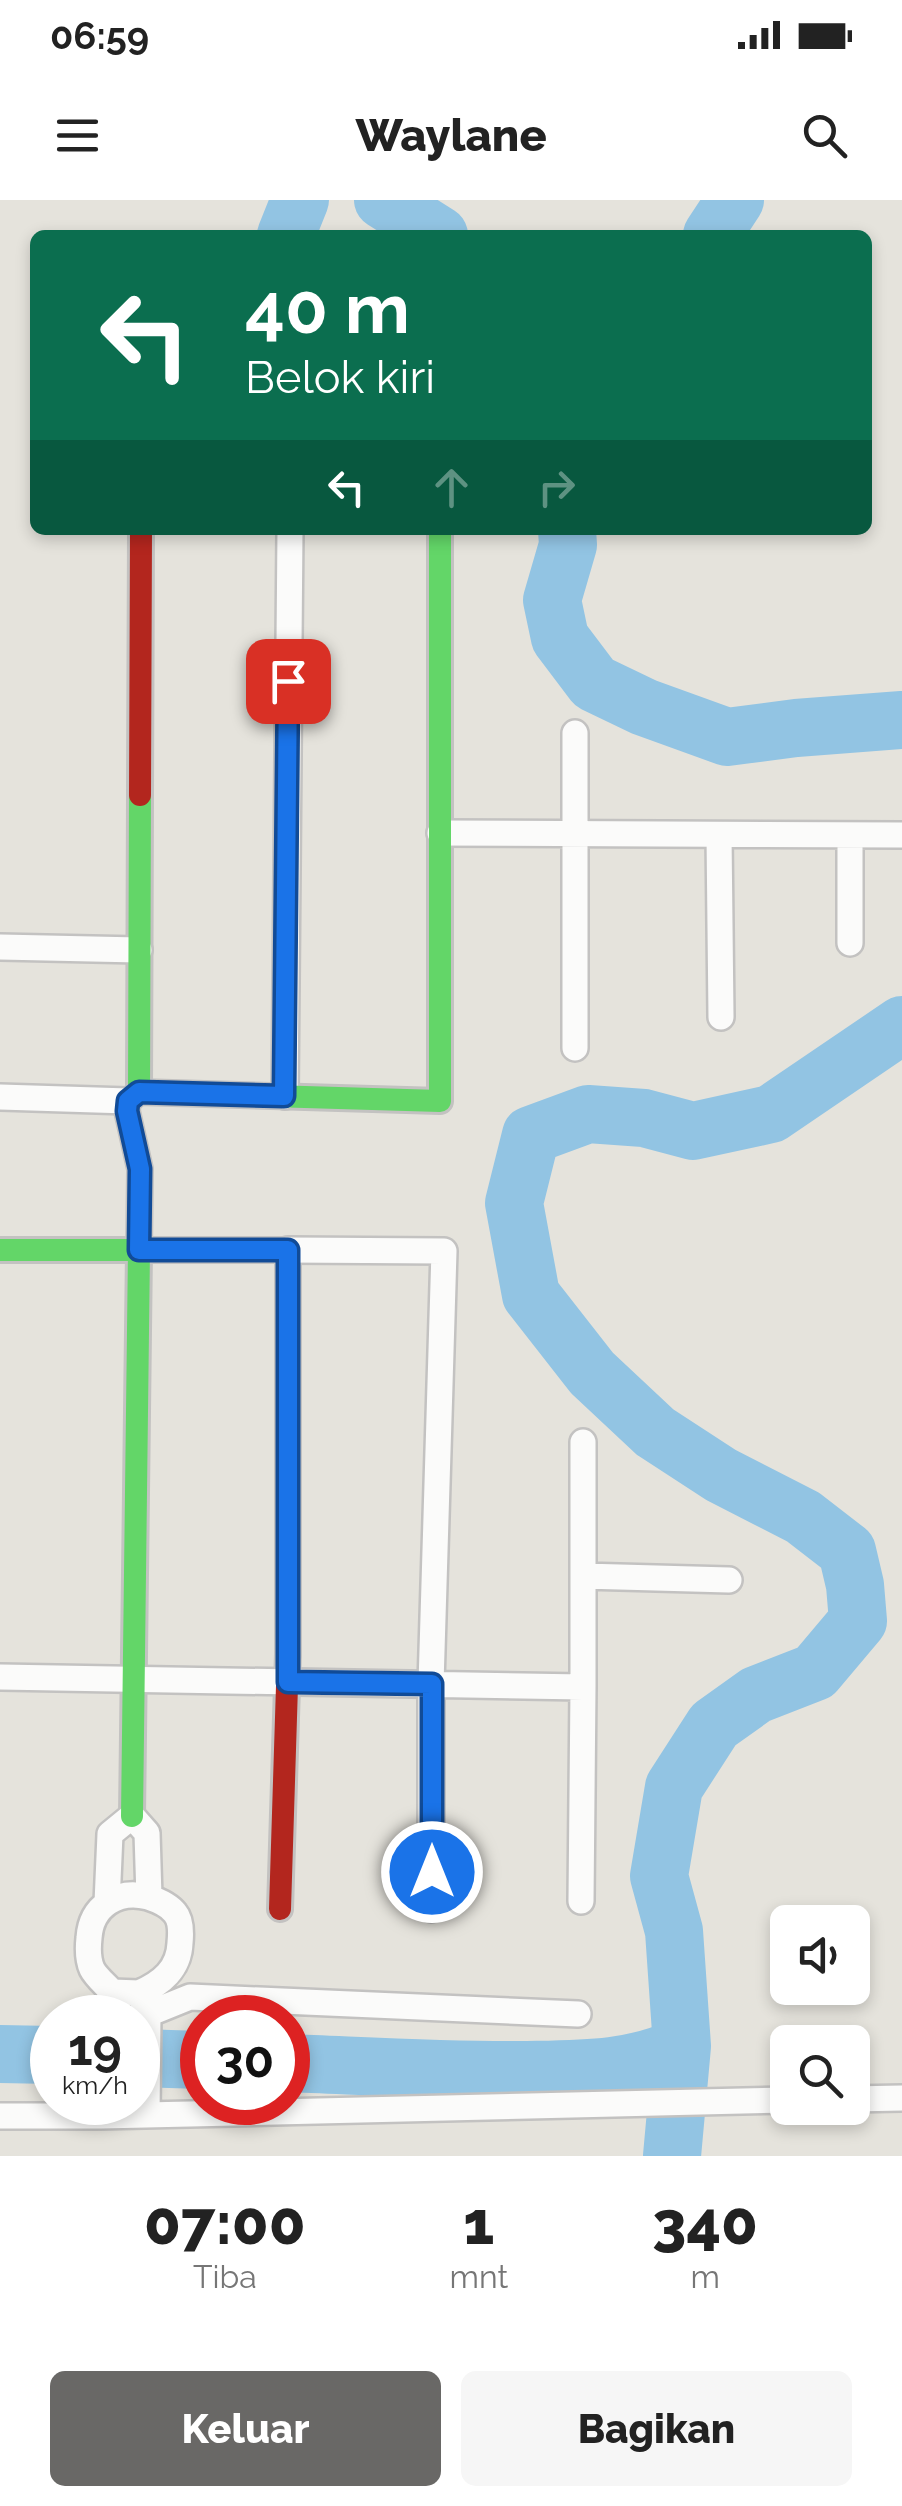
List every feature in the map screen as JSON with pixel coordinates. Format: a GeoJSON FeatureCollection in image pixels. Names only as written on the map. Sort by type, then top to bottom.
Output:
{"type":"FeatureCollection","features":[{"type":"Feature","properties":{"kind":"street"},"geometry":{"type":"LineString","coordinates":[[140,535],[139,950],[134,1096],[127,1111],[140,1169],[132,1816],[147,1833],[149,1898]]}},
{"type":"Feature","properties":{"kind":"street"},"geometry":{"type":"LineString","coordinates":[[284,1096],[290,535]]}},
{"type":"Feature","properties":{"kind":"street"},"geometry":{"type":"LineString","coordinates":[[0,1098],[284,1096],[440,1101],[440,535]]}},
{"type":"Feature","properties":{"kind":"street"},"geometry":{"type":"LineString","coordinates":[[575,733],[575,1048]]}},
{"type":"Feature","properties":{"kind":"street"},"geometry":{"type":"LineString","coordinates":[[440,833],[902,836]]}},
{"type":"Feature","properties":{"kind":"street"},"geometry":{"type":"LineString","coordinates":[[720,835],[720,1017]]}},
{"type":"Feature","properties":{"kind":"street"},"geometry":{"type":"LineString","coordinates":[[850,835],[850,943]]}},
{"type":"Feature","properties":{"kind":"street"},"geometry":{"type":"LineString","coordinates":[[0,947],[139,950]]}},
{"type":"Feature","properties":{"kind":"street"},"geometry":{"type":"LineString","coordinates":[[0,1250],[444,1251],[432,1684],[432,1909]]}},
{"type":"Feature","properties":{"kind":"street"},"geometry":{"type":"LineString","coordinates":[[280,1909],[288,1682],[288,1250]]}},
{"type":"Feature","properties":{"kind":"street"},"geometry":{"type":"LineString","coordinates":[[581,1901],[582,1442]]}},
{"type":"Feature","properties":{"kind":"street"},"geometry":{"type":"LineString","coordinates":[[582,1576],[729,1580]]}},
{"type":"Feature","properties":{"kind":"street"},"geometry":{"type":"LineString","coordinates":[[0,1677],[583,1686]]}},
{"type":"Feature","properties":{"kind":"street"},"geometry":{"type":"LineString","coordinates":[[107,1903],[110,1834],[132,1816]]}},
{"type":"Feature","properties":{"kind":"street"},"geometry":{"type":"LineString","coordinates":[[120,1995],[112,1992],[92,1969],[88,1950],[90,1926],[98,1910],[114,1898],[137,1894],[160,1900],[176,1913],[181,1931],[180,1952],[150,1995]]}},
{"type":"Feature","properties":{"kind":"street"},"geometry":{"type":"LineString","coordinates":[[160,2000],[190,1996],[578,2014]]}},
{"type":"Feature","properties":{"kind":"street"},"geometry":{"type":"LineString","coordinates":[[870,2099],[902,2098]]}},
{"type":"Feature","properties":{"kind":"street"},"geometry":{"type":"LineString","coordinates":[[160,2115],[770,2100]]}},
{"type":"Feature","properties":{"kind":"street"},"geometry":{"type":"LineString","coordinates":[[0,2116],[30,2114]]}},
{"type":"Feature","properties":{"kind":"waterway"},"geometry":{"type":"LineString","coordinates":[[288,230],[300,200]]}},
{"type":"Feature","properties":{"kind":"waterway"},"geometry":{"type":"LineString","coordinates":[[383,200],[431,230]]}},
{"type":"Feature","properties":{"kind":"waterway"},"geometry":{"type":"LineString","coordinates":[[715,230],[735,200]]}},
{"type":"Feature","properties":{"kind":"waterway"},"geometry":{"type":"LineString","coordinates":[[567,535],[552,600],[560,638],[594,683],[644,707],[727,737],[902,720]]}},
{"type":"Feature","properties":{"kind":"waterway"},"geometry":{"type":"LineString","coordinates":[[672,2156],[682,2046],[674,1931],[659,1876],[674,1787],[714,1725],[756,1695],[815,1672],[858,1621],[855,1585],[847,1551],[803,1517],[721,1475],[655,1432],[592,1373],[531,1295],[514,1203],[531,1135],[588,1114],[644,1118],[693,1131],[771,1114],[902,1025]]}},
{"type":"Feature","properties":{"kind":"waterway"},"geometry":{"type":"LineString","coordinates":[[310,2064],[466,2070],[566,2069],[625,2064],[682,2046]]}},
{"type":"Feature","properties":{"kind":"waterway"},"geometry":{"type":"LineString","coordinates":[[0,2054],[30,2055]]}},
{"type":"Feature","properties":{"kind":"waterway"},"geometry":{"type":"LineString","coordinates":[[160,2059],[180,2059]]}},
{"type":"Feature","properties":{"kind":"traffic: fast"},"geometry":{"type":"LineString","coordinates":[[139,1092],[440,1101],[440,535]]}},
{"type":"Feature","properties":{"kind":"traffic: fast"},"geometry":{"type":"LineString","coordinates":[[132,1816],[140,1169],[127,1111],[128,1101],[139,1092],[140,795]]}},
{"type":"Feature","properties":{"kind":"traffic: fast"},"geometry":{"type":"LineString","coordinates":[[0,1250],[288,1250],[288,1654]]}},
{"type":"Feature","properties":{"kind":"traffic: jam"},"geometry":{"type":"LineString","coordinates":[[140,795],[141,535]]}},
{"type":"Feature","properties":{"kind":"traffic: jam"},"geometry":{"type":"LineString","coordinates":[[280,1909],[288,1654]]}},
{"type":"Feature","properties":{"kind":"route"},"geometry":{"type":"LineString","coordinates":[[288,681],[284,1096],[139,1092],[128,1101],[140,1169],[139,1250],[288,1250],[288,1682],[432,1684],[432,1872]]}}]}
